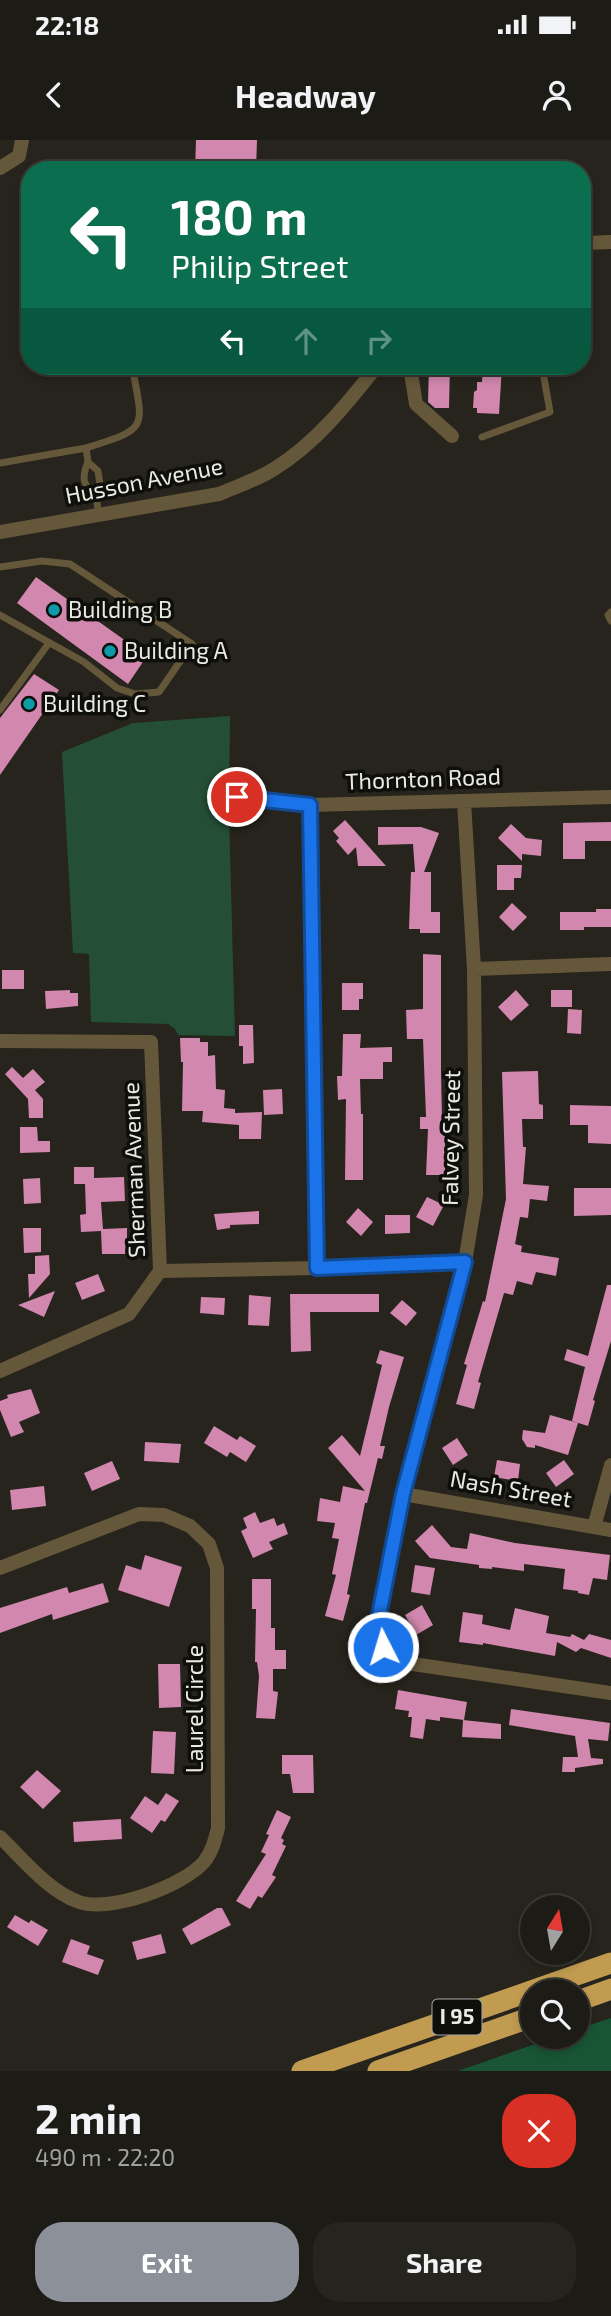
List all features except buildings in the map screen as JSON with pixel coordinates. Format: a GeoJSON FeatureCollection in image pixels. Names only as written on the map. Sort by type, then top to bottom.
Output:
{"type":"FeatureCollection","features":[{"type":"Feature","properties":{"kind":"highway","name":"I 95"},"geometry":{"type":"LineString","coordinates":[[302,2071],[611,1963]]}},
{"type":"Feature","properties":{"kind":"highway"},"geometry":{"type":"LineString","coordinates":[[590,1997],[611,1989]]}},
{"type":"Feature","properties":{"kind":"highway","name":"I 95"},"geometry":{"type":"LineString","coordinates":[[378,2071],[520,2021]]}},
{"type":"Feature","properties":{"kind":"street"},"geometry":{"type":"LineString","coordinates":[[0,168],[19,156],[22,140]]}},
{"type":"Feature","properties":{"kind":"street"},"geometry":{"type":"LineString","coordinates":[[591,243],[611,242]]}},
{"type":"Feature","properties":{"kind":"street","name":"Husson Avenue"},"geometry":{"type":"LineString","coordinates":[[0,532],[219,494],[273,470],[302,449],[369,375]]}},
{"type":"Feature","properties":{"kind":"street"},"geometry":{"type":"LineString","coordinates":[[411,375],[416,404],[452,436]]}},
{"type":"Feature","properties":{"kind":"street","name":"Thornton Road"},"geometry":{"type":"LineString","coordinates":[[237,797],[310,805],[611,797]]}},
{"type":"Feature","properties":{"kind":"street","name":"Falvey Street"},"geometry":{"type":"LineString","coordinates":[[464,801],[474,969],[475,1195],[465,1262],[403,1494],[377,1625],[383,1647],[399,1662],[611,1693]]}},
{"type":"Feature","properties":{"kind":"street"},"geometry":{"type":"LineString","coordinates":[[310,805],[317,1268]]}},
{"type":"Feature","properties":{"kind":"street"},"geometry":{"type":"LineString","coordinates":[[474,969],[611,964]]}},
{"type":"Feature","properties":{"kind":"street","name":"Sherman Avenue"},"geometry":{"type":"LineString","coordinates":[[0,1041],[151,1042],[160,1271],[129,1314],[0,1371]]}},
{"type":"Feature","properties":{"kind":"street"},"geometry":{"type":"LineString","coordinates":[[160,1271],[465,1262]]}},
{"type":"Feature","properties":{"kind":"street"},"geometry":{"type":"LineString","coordinates":[[594,1527],[611,1465]]}},
{"type":"Feature","properties":{"kind":"street","name":"Nash Street"},"geometry":{"type":"LineString","coordinates":[[403,1494],[611,1530]]}},
{"type":"Feature","properties":{"kind":"street","name":"Laurel Circle"},"geometry":{"type":"LineString","coordinates":[[0,1568],[139,1514],[164,1515],[177,1520],[190,1526],[209,1544],[217,1568],[218,1814],[218,1828],[211,1851],[203,1864],[167,1888],[100,1905],[80,1903],[59,1892],[0,1838]]}},
{"type":"Feature","properties":{"kind":"lane"},"geometry":{"type":"LineString","coordinates":[[0,463],[86,448],[127,435],[134,430],[140,411],[133,375]]}},
{"type":"Feature","properties":{"kind":"lane"},"geometry":{"type":"LineString","coordinates":[[482,438],[550,412],[544,375]]}},
{"type":"Feature","properties":{"kind":"lane"},"geometry":{"type":"LineString","coordinates":[[86,448],[88,462],[82,474],[85,487],[96,497]]}},
{"type":"Feature","properties":{"kind":"lane"},"geometry":{"type":"LineString","coordinates":[[88,462],[97,471],[100,485],[96,497],[99,515]]}},
{"type":"Feature","properties":{"kind":"lane"},"geometry":{"type":"LineString","coordinates":[[0,568],[42,561],[70,564],[192,644],[159,692],[135,694],[117,688],[85,662],[0,615]]}},
{"type":"Feature","properties":{"kind":"lane"},"geometry":{"type":"LineString","coordinates":[[611,612],[608,615],[611,621]]}},
{"type":"Feature","properties":{"kind":"lane"},"geometry":{"type":"LineString","coordinates":[[0,710],[49,643]]}},
{"type":"Feature","properties":{"kind":"green space"},"geometry":{"type":"Polygon","coordinates":[[[230,716],[229,815],[235,1036],[178,1035],[168,1024],[91,1022],[89,954],[73,953],[62,752],[133,723],[230,716]]]}},
{"type":"Feature","properties":{"kind":"green space"},"geometry":{"type":"Polygon","coordinates":[[[611,2018],[611,2071],[458,2071],[521,2049],[590,2049],[590,2025],[611,2018]]]}},
{"type":"Feature","properties":{"kind":"place","name":"Building B"},"geometry":{"type":"Point","coordinates":[54,610]}},
{"type":"Feature","properties":{"kind":"place","name":"Building A"},"geometry":{"type":"Point","coordinates":[110,651]}},
{"type":"Feature","properties":{"kind":"place","name":"Building C"},"geometry":{"type":"Point","coordinates":[29,704]}},
{"type":"Feature","properties":{"kind":"route"},"geometry":{"type":"LineString","coordinates":[[237,797],[310,805],[317,1268],[465,1262],[403,1494],[377,1625],[383,1647]]}}]}
